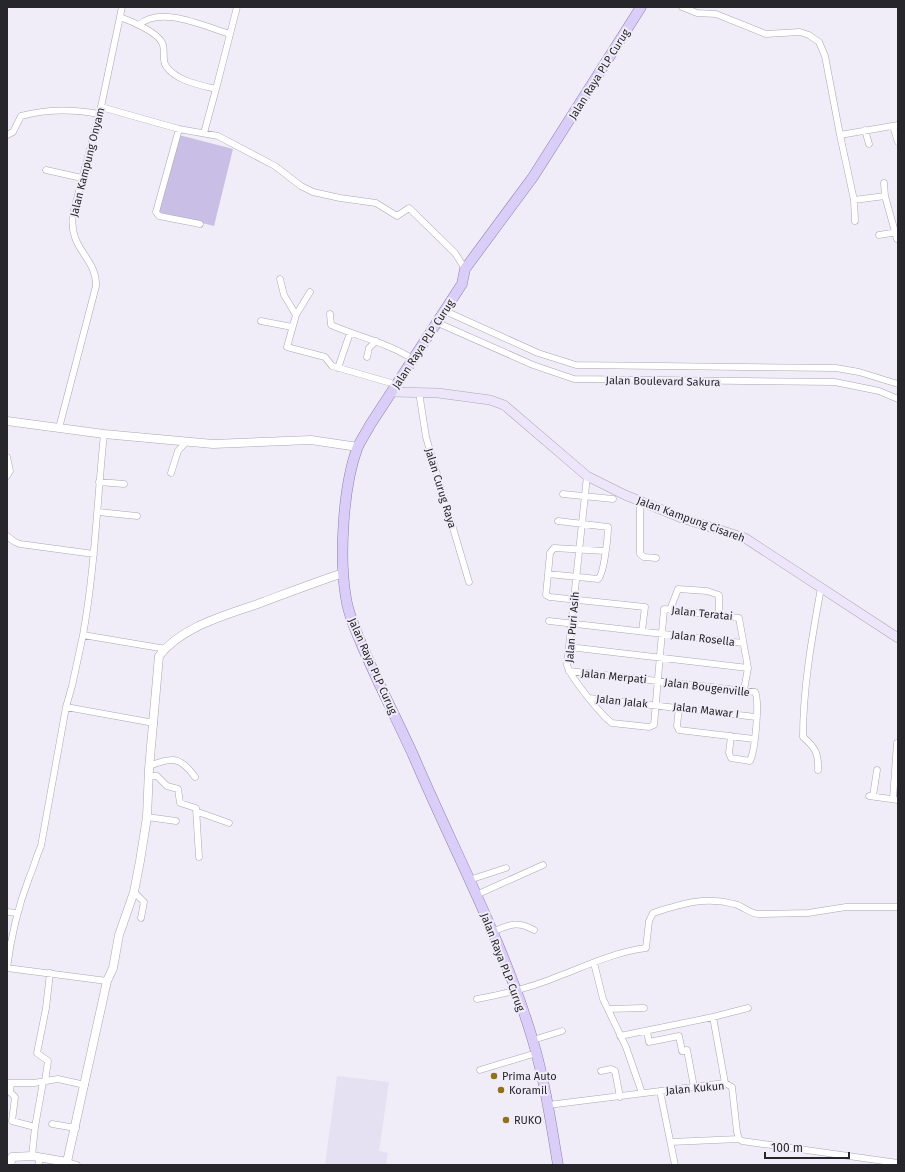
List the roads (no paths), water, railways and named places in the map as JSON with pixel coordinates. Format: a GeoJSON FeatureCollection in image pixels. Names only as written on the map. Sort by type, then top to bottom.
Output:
{"type":"FeatureCollection","features":[{"type":"Feature","properties":{"kind":"main road","name":"Jalan Raya PLP Curug"},"geometry":{"type":"LineString","coordinates":[[558,1165],[548,1106],[533,1040],[515,991],[476,895],[355,629],[346,598],[343,573],[344,519],[350,476],[358,447],[462,284],[465,269],[533,178],[641,7]]}},
{"type":"Feature","properties":{"kind":"main road","name":"Jalan Kampung Cisareh"},"geometry":{"type":"LineString","coordinates":[[394,390],[490,400],[504,405],[587,476],[682,518],[745,538],[898,638]]}},
{"type":"Feature","properties":{"kind":"street","name":"Jalan Kampung Onyam"},"geometry":{"type":"LineString","coordinates":[[59,428],[96,286],[95,272],[78,245],[72,231],[73,214],[102,107],[122,7]]}},
{"type":"Feature","properties":{"kind":"street"},"geometry":{"type":"LineString","coordinates":[[204,133],[237,7]]}},
{"type":"Feature","properties":{"kind":"street"},"geometry":{"type":"LineString","coordinates":[[682,7],[697,13],[716,14],[766,34],[800,32],[809,35],[819,42],[825,56],[854,200],[855,221]]}},
{"type":"Feature","properties":{"kind":"street"},"geometry":{"type":"LineString","coordinates":[[120,17],[139,25],[159,38],[163,44],[164,62],[169,69],[184,80],[216,89]]}},
{"type":"Feature","properties":{"kind":"street"},"geometry":{"type":"LineString","coordinates":[[139,25],[148,19],[180,19],[230,34]]}},
{"type":"Feature","properties":{"kind":"street"},"geometry":{"type":"LineString","coordinates":[[102,107],[179,129],[218,136],[275,166],[300,186],[313,192],[340,198],[376,203],[397,216],[409,208],[455,253],[465,269]]}},
{"type":"Feature","properties":{"kind":"street"},"geometry":{"type":"LineString","coordinates":[[7,135],[13,132],[21,116],[39,111],[77,111],[99,114]]}},
{"type":"Feature","properties":{"kind":"street"},"geometry":{"type":"LineString","coordinates":[[840,135],[896,126],[898,142]]}},
{"type":"Feature","properties":{"kind":"street"},"geometry":{"type":"LineString","coordinates":[[179,129],[156,212],[159,216],[200,224]]}},
{"type":"Feature","properties":{"kind":"street"},"geometry":{"type":"LineString","coordinates":[[865,130],[869,144]]}},
{"type":"Feature","properties":{"kind":"street"},"geometry":{"type":"LineString","coordinates":[[46,170],[82,178]]}},
{"type":"Feature","properties":{"kind":"street"},"geometry":{"type":"LineString","coordinates":[[879,236],[897,234],[885,196],[884,183]]}},
{"type":"Feature","properties":{"kind":"street"},"geometry":{"type":"LineString","coordinates":[[854,200],[885,196]]}},
{"type":"Feature","properties":{"kind":"street"},"geometry":{"type":"LineString","coordinates":[[280,279],[284,295],[296,315]]}},
{"type":"Feature","properties":{"kind":"street"},"geometry":{"type":"LineString","coordinates":[[310,292],[296,315],[287,346],[324,357],[332,366],[391,383],[394,390]]}},
{"type":"Feature","properties":{"kind":"street","name":"Jalan Boulevard Sakura"},"geometry":{"type":"LineString","coordinates":[[445,311],[538,353],[576,365],[836,368],[859,372],[898,384]]}},
{"type":"Feature","properties":{"kind":"street"},"geometry":{"type":"LineString","coordinates":[[330,314],[331,325],[398,350],[413,359]]}},
{"type":"Feature","properties":{"kind":"street"},"geometry":{"type":"LineString","coordinates":[[261,321],[292,327]]}},
{"type":"Feature","properties":{"kind":"street","name":"Jalan Boulevard Sakura"},"geometry":{"type":"LineString","coordinates":[[438,322],[533,365],[574,379],[835,382],[880,391],[898,399]]}},
{"type":"Feature","properties":{"kind":"street"},"geometry":{"type":"LineString","coordinates":[[338,368],[350,333]]}},
{"type":"Feature","properties":{"kind":"street"},"geometry":{"type":"LineString","coordinates":[[367,357],[370,346],[376,341]]}},
{"type":"Feature","properties":{"kind":"street"},"geometry":{"type":"LineString","coordinates":[[677,381],[678,367]]}},
{"type":"Feature","properties":{"kind":"street","name":"Jalan Curug Raya"},"geometry":{"type":"LineString","coordinates":[[419,392],[426,437],[469,582]]}},
{"type":"Feature","properties":{"kind":"street"},"geometry":{"type":"LineString","coordinates":[[7,421],[104,434],[213,444],[312,440],[358,447]]}},
{"type":"Feature","properties":{"kind":"street"},"geometry":{"type":"LineString","coordinates":[[104,434],[94,554],[84,635],[66,707],[41,846],[33,862],[17,913],[7,968],[107,981]]}},
{"type":"Feature","properties":{"kind":"street"},"geometry":{"type":"LineString","coordinates":[[171,473],[178,451],[187,441]]}},
{"type":"Feature","properties":{"kind":"street"},"geometry":{"type":"LineString","coordinates":[[7,457],[10,471],[7,476]]}},
{"type":"Feature","properties":{"kind":"street","name":"Jalan Puri Asih"},"geometry":{"type":"LineString","coordinates":[[587,476],[571,623],[568,665],[569,671],[589,698],[612,723],[654,725],[655,704],[667,609],[678,589],[707,591],[719,595],[719,615]]}},
{"type":"Feature","properties":{"kind":"street"},"geometry":{"type":"LineString","coordinates":[[99,482],[124,484]]}},
{"type":"Feature","properties":{"kind":"street"},"geometry":{"type":"LineString","coordinates":[[563,494],[613,499]]}},
{"type":"Feature","properties":{"kind":"street"},"geometry":{"type":"LineString","coordinates":[[640,500],[640,554],[644,557],[656,558]]}},
{"type":"Feature","properties":{"kind":"street"},"geometry":{"type":"LineString","coordinates":[[98,512],[137,516]]}},
{"type":"Feature","properties":{"kind":"street"},"geometry":{"type":"LineString","coordinates":[[548,574],[594,579],[600,578],[608,527],[558,521]]}},
{"type":"Feature","properties":{"kind":"street"},"geometry":{"type":"LineString","coordinates":[[7,536],[20,544],[94,554]]}},
{"type":"Feature","properties":{"kind":"street"},"geometry":{"type":"LineString","coordinates":[[605,551],[554,548],[551,550],[546,595],[547,597],[645,607],[642,631]]}},
{"type":"Feature","properties":{"kind":"street"},"geometry":{"type":"LineString","coordinates":[[67,1162],[76,1128],[107,981],[113,968],[119,935],[134,892],[147,817],[148,776],[154,723],[157,662],[159,656],[188,632],[218,618],[343,573]]}},
{"type":"Feature","properties":{"kind":"street"},"geometry":{"type":"LineString","coordinates":[[818,770],[817,752],[803,737],[803,722],[809,663],[821,588]]}},
{"type":"Feature","properties":{"kind":"street","name":"Jalan Teratai"},"geometry":{"type":"LineString","coordinates":[[667,609],[739,618],[743,643]]}},
{"type":"Feature","properties":{"kind":"street","name":"Jalan Rosella"},"geometry":{"type":"LineString","coordinates":[[549,621],[743,643]]}},
{"type":"Feature","properties":{"kind":"street"},"geometry":{"type":"LineString","coordinates":[[84,635],[166,649]]}},
{"type":"Feature","properties":{"kind":"street"},"geometry":{"type":"LineString","coordinates":[[743,643],[748,668],[744,690]]}},
{"type":"Feature","properties":{"kind":"street"},"geometry":{"type":"LineString","coordinates":[[569,646],[748,668]]}},
{"type":"Feature","properties":{"kind":"street","name":"Jalan Merpati"},"geometry":{"type":"LineString","coordinates":[[569,671],[658,681]]}},
{"type":"Feature","properties":{"kind":"street","name":"Jalan Bougenville"},"geometry":{"type":"LineString","coordinates":[[658,681],[744,690],[756,693],[756,717]]}},
{"type":"Feature","properties":{"kind":"street","name":"Jalan Jalak"},"geometry":{"type":"LineString","coordinates":[[589,698],[655,704]]}},
{"type":"Feature","properties":{"kind":"street","name":"Jalan Mawar I"},"geometry":{"type":"LineString","coordinates":[[655,704],[756,717]]}},
{"type":"Feature","properties":{"kind":"street"},"geometry":{"type":"LineString","coordinates":[[66,707],[154,723]]}},
{"type":"Feature","properties":{"kind":"street"},"geometry":{"type":"LineString","coordinates":[[679,707],[677,726],[679,730],[754,739]]}},
{"type":"Feature","properties":{"kind":"street"},"geometry":{"type":"LineString","coordinates":[[731,736],[730,758],[748,761],[751,760],[756,717]]}},
{"type":"Feature","properties":{"kind":"street"},"geometry":{"type":"LineString","coordinates":[[877,770],[871,796],[895,800],[898,743]]}},
{"type":"Feature","properties":{"kind":"street"},"geometry":{"type":"LineString","coordinates":[[149,766],[174,760],[186,765],[195,777]]}},
{"type":"Feature","properties":{"kind":"street"},"geometry":{"type":"LineString","coordinates":[[148,776],[157,776],[167,786],[178,789],[180,803],[195,807],[198,812],[199,857]]}},
{"type":"Feature","properties":{"kind":"street"},"geometry":{"type":"LineString","coordinates":[[198,812],[230,823]]}},
{"type":"Feature","properties":{"kind":"street"},"geometry":{"type":"LineString","coordinates":[[147,817],[176,821]]}},
{"type":"Feature","properties":{"kind":"street"},"geometry":{"type":"LineString","coordinates":[[476,895],[543,865]]}},
{"type":"Feature","properties":{"kind":"street"},"geometry":{"type":"LineString","coordinates":[[469,880],[506,868]]}},
{"type":"Feature","properties":{"kind":"street"},"geometry":{"type":"LineString","coordinates":[[134,892],[144,902],[141,918]]}},
{"type":"Feature","properties":{"kind":"street"},"geometry":{"type":"LineString","coordinates":[[477,999],[515,991],[594,963],[612,955],[646,948],[649,921],[652,913],[693,901],[713,900],[736,904],[753,914],[808,913],[846,908],[898,907]]}},
{"type":"Feature","properties":{"kind":"street"},"geometry":{"type":"LineString","coordinates":[[7,912],[17,913]]}},
{"type":"Feature","properties":{"kind":"street"},"geometry":{"type":"LineString","coordinates":[[492,932],[517,924],[524,924],[534,930]]}},
{"type":"Feature","properties":{"kind":"street"},"geometry":{"type":"LineString","coordinates":[[594,963],[603,999],[620,1036],[642,1093]]}},
{"type":"Feature","properties":{"kind":"street"},"geometry":{"type":"LineString","coordinates":[[32,1156],[35,1126],[48,1061],[37,1054],[46,1008],[50,973]]}},
{"type":"Feature","properties":{"kind":"street"},"geometry":{"type":"LineString","coordinates":[[608,1009],[644,1008]]}},
{"type":"Feature","properties":{"kind":"street"},"geometry":{"type":"LineString","coordinates":[[620,1036],[712,1018],[748,1008]]}},
{"type":"Feature","properties":{"kind":"street"},"geometry":{"type":"LineString","coordinates":[[712,1018],[725,1083]]}},
{"type":"Feature","properties":{"kind":"street"},"geometry":{"type":"LineString","coordinates":[[533,1040],[562,1031]]}},
{"type":"Feature","properties":{"kind":"street"},"geometry":{"type":"LineString","coordinates":[[647,1031],[650,1042],[679,1036],[682,1051],[687,1050],[694,1087]]}},
{"type":"Feature","properties":{"kind":"street"},"geometry":{"type":"LineString","coordinates":[[480,1070],[533,1054],[536,1055]]}},
{"type":"Feature","properties":{"kind":"street"},"geometry":{"type":"LineString","coordinates":[[601,1071],[611,1069],[615,1071],[620,1097]]}},
{"type":"Feature","properties":{"kind":"street"},"geometry":{"type":"LineString","coordinates":[[35,1126],[12,1121],[15,1097],[10,1092],[9,1083],[58,1079],[85,1085]]}},
{"type":"Feature","properties":{"kind":"street","name":"Jalan Kukun"},"geometry":{"type":"LineString","coordinates":[[548,1106],[725,1083],[732,1086],[739,1139]]}},
{"type":"Feature","properties":{"kind":"street","name":"Jalan Kukun"},"geometry":{"type":"LineString","coordinates":[[660,1091],[675,1165]]}},
{"type":"Feature","properties":{"kind":"street"},"geometry":{"type":"LineString","coordinates":[[52,1124],[76,1128]]}},
{"type":"Feature","properties":{"kind":"street"},"geometry":{"type":"LineString","coordinates":[[671,1142],[739,1139],[748,1142],[898,1163]]}},
{"type":"Feature","properties":{"kind":"street"},"geometry":{"type":"LineString","coordinates":[[9,1162],[12,1157],[32,1156],[40,1161],[67,1162],[77,1165]]}},
{"type":"Feature","properties":{"kind":"place","name":"Prima Auto"},"geometry":{"type":"Point","coordinates":[494,1076]}},
{"type":"Feature","properties":{"kind":"place","name":"Koramil"},"geometry":{"type":"Point","coordinates":[501,1090]}},
{"type":"Feature","properties":{"kind":"place","name":"RUKO"},"geometry":{"type":"Point","coordinates":[506,1120]}}]}
